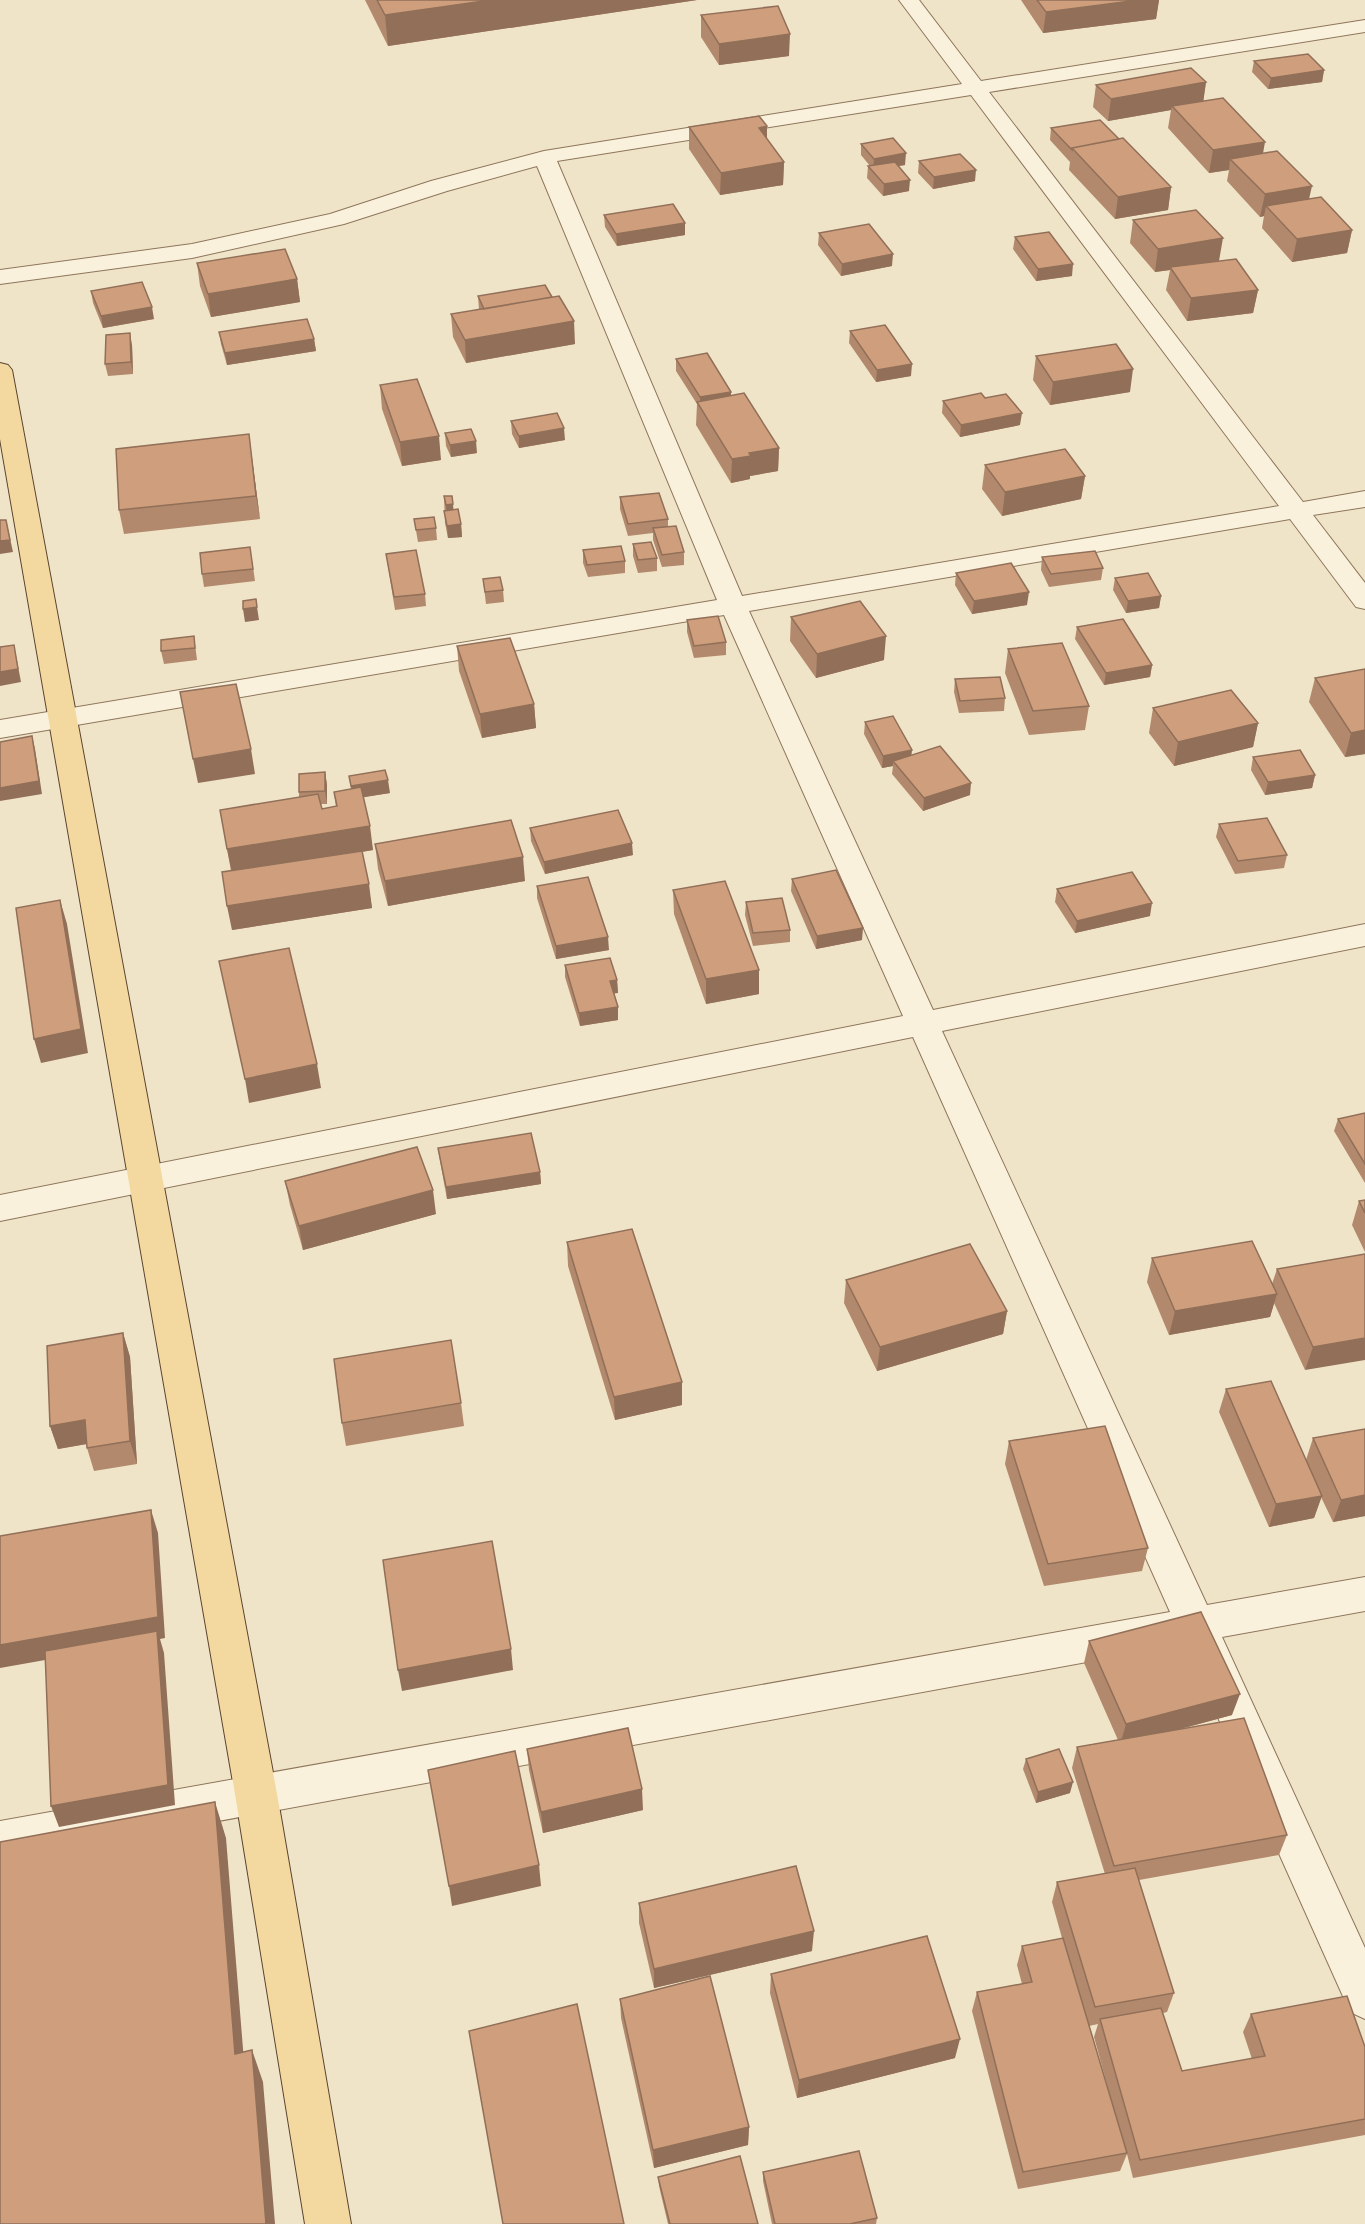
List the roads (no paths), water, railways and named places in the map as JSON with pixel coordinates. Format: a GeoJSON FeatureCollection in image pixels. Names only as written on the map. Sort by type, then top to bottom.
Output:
{"type":"FeatureCollection","features":[{"type":"Feature","properties":{"kind":"main road"},"geometry":{"type":"LineString","coordinates":[[0,370],[256,1794],[328,2224]]}},
{"type":"Feature","properties":{"kind":"street"},"geometry":{"type":"LineString","coordinates":[[909,0],[1365,601]]}},
{"type":"Feature","properties":{"kind":"street"},"geometry":{"type":"LineString","coordinates":[[0,277],[192,251],[314,224],[544,157],[1365,26]]}},
{"type":"Feature","properties":{"kind":"street"},"geometry":{"type":"LineString","coordinates":[[544,157],[733,606],[1365,1997]]}},
{"type":"Feature","properties":{"kind":"street"},"geometry":{"type":"LineString","coordinates":[[0,729],[1365,499]]}},
{"type":"Feature","properties":{"kind":"street"},"geometry":{"type":"LineString","coordinates":[[0,1208],[1365,935]]}},
{"type":"Feature","properties":{"kind":"street"},"geometry":{"type":"LineString","coordinates":[[0,1840],[1365,1594]]}}]}
